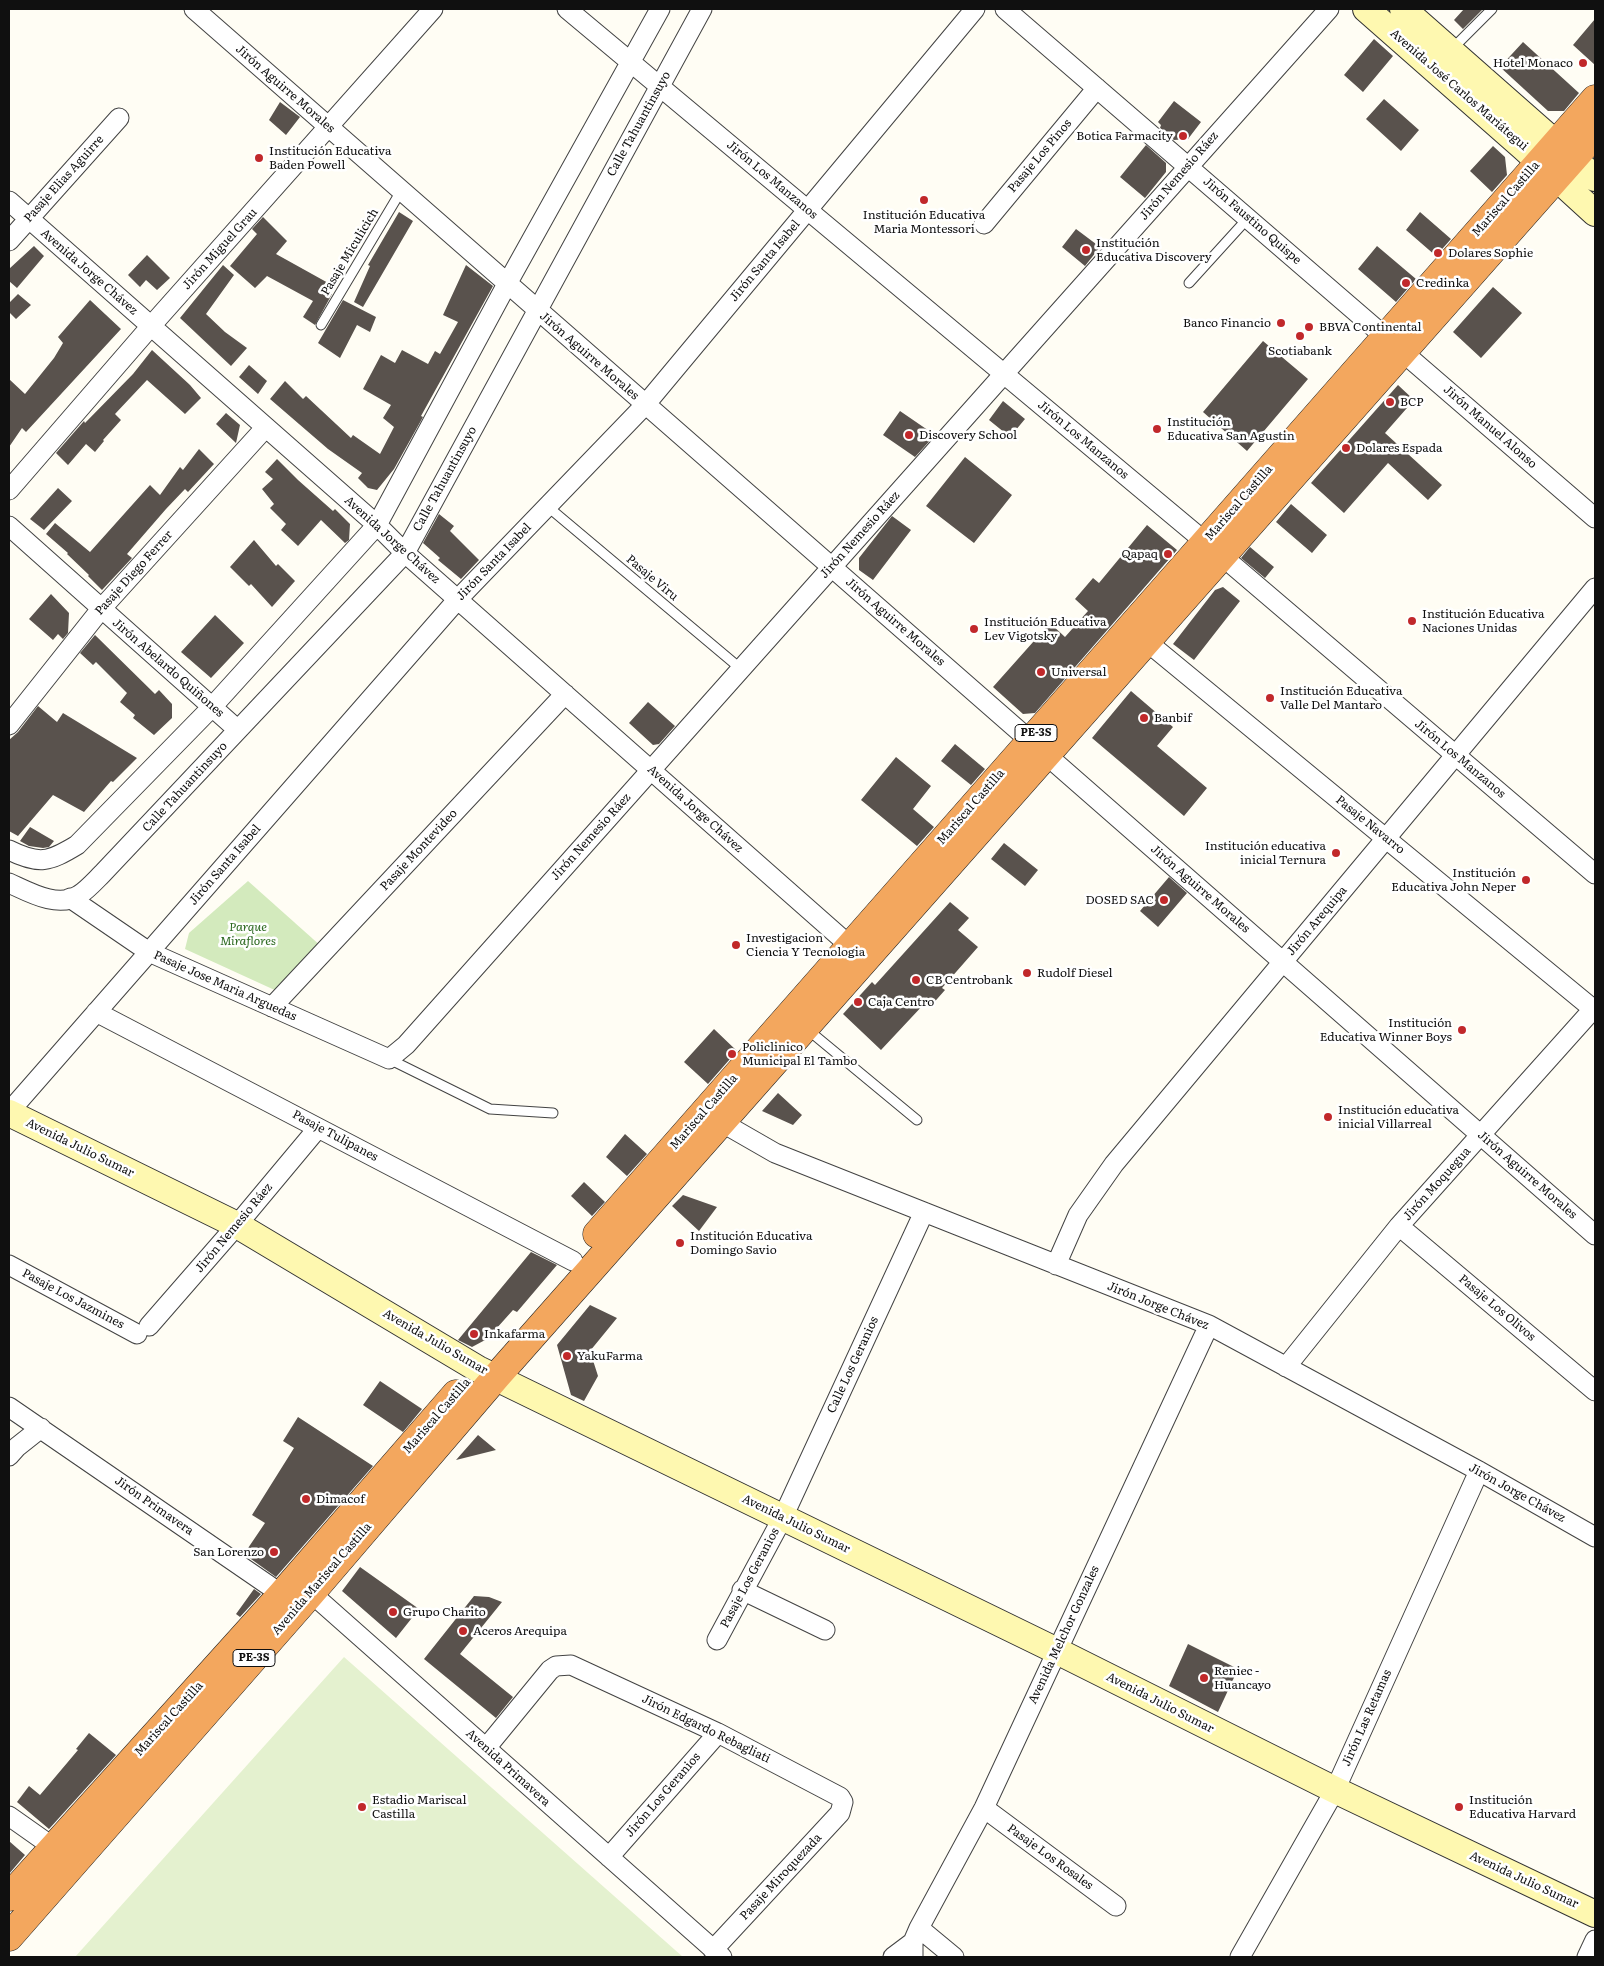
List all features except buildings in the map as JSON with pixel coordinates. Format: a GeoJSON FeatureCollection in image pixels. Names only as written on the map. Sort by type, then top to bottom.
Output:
{"type":"FeatureCollection","features":[{"type":"Feature","properties":{"kind":"highway","name":"Mariscal Castilla"},"geometry":{"type":"LineString","coordinates":[[487,1373],[1556,160],[1595,99]]}},
{"type":"Feature","properties":{"kind":"highway","name":"Mariscal Castilla"},"geometry":{"type":"LineString","coordinates":[[1556,160],[1595,134]]}},
{"type":"Feature","properties":{"kind":"highway","name":"Mariscal Castilla"},"geometry":{"type":"LineString","coordinates":[[1038,747],[1146,641],[1213,549]]}},
{"type":"Feature","properties":{"kind":"highway","name":"Mariscal Castilla"},"geometry":{"type":"LineString","coordinates":[[487,1373],[573,1261],[713,1116],[804,1027],[857,952]]}},
{"type":"Feature","properties":{"kind":"highway","name":"Avenida Mariscal Castilla"},"geometry":{"type":"LineString","coordinates":[[9,1937],[297,1593],[487,1373]]}},
{"type":"Feature","properties":{"kind":"highway","name":"Mariscal Castilla"},"geometry":{"type":"LineString","coordinates":[[9,1897],[53,1847],[297,1593]]}},
{"type":"Feature","properties":{"kind":"street","name":"Jirón Aguirre Morales"},"geometry":{"type":"LineString","coordinates":[[194,9],[1595,1236]]}},
{"type":"Feature","properties":{"kind":"street","name":"Jirón Miguel Grau"},"geometry":{"type":"LineString","coordinates":[[9,490],[150,326],[433,9]]}},
{"type":"Feature","properties":{"kind":"street","name":"Jirón Los Manzanos"},"geometry":{"type":"LineString","coordinates":[[567,9],[1213,549],[1595,874]]}},
{"type":"Feature","properties":{"kind":"street"},"geometry":{"type":"LineString","coordinates":[[9,850],[44,861],[59,856],[77,845],[212,707],[377,526],[507,284],[660,9]]}},
{"type":"Feature","properties":{"kind":"street","name":"Calle Tahuantinsuyo"},"geometry":{"type":"LineString","coordinates":[[70,898],[78,896],[102,874],[405,552],[702,9]]}},
{"type":"Feature","properties":{"kind":"street","name":"Jirón Santa Isabel"},"geometry":{"type":"LineString","coordinates":[[9,1112],[458,599],[645,405],[975,9]]}},
{"type":"Feature","properties":{"kind":"street","name":"Jirón Faustino Quispe"},"geometry":{"type":"LineString","coordinates":[[1005,9],[1394,344]]}},
{"type":"Feature","properties":{"kind":"street","name":"Jirón Nemesio Ráez"},"geometry":{"type":"LineString","coordinates":[[389,1059],[406,1045],[1329,9]]}},
{"type":"Feature","properties":{"kind":"street","name":"Avenida José Carlos Mariátegui"},"geometry":{"type":"LineString","coordinates":[[1366,9],[1556,160],[1595,178]]}},
{"type":"Feature","properties":{"kind":"street","name":"Avenida José Carlos Mariátegui"},"geometry":{"type":"LineString","coordinates":[[1403,9],[1450,51],[1556,160],[1595,213]]}},
{"type":"Feature","properties":{"kind":"street","name":"Pasaje Los Pinos"},"geometry":{"type":"LineString","coordinates":[[984,224],[1097,88]]}},
{"type":"Feature","properties":{"kind":"street","name":"Pasaje Elias Aguirre"},"geometry":{"type":"LineString","coordinates":[[9,241],[120,118]]}},
{"type":"Feature","properties":{"kind":"street","name":"Avenida Jorge Chávez"},"geometry":{"type":"LineString","coordinates":[[9,201],[857,952]]}},
{"type":"Feature","properties":{"kind":"street","name":"Jirón Manuel Alonso"},"geometry":{"type":"LineString","coordinates":[[1394,344],[1595,518]]}},
{"type":"Feature","properties":{"kind":"street","name":"Pasaje Diego Ferrer"},"geometry":{"type":"LineString","coordinates":[[9,725],[101,609],[266,427]]}},
{"type":"Feature","properties":{"kind":"street","name":"Jirón Abelardo Quiñones"},"geometry":{"type":"LineString","coordinates":[[9,526],[238,730]]}},
{"type":"Feature","properties":{"kind":"street","name":"Jirón Arequipa"},"geometry":{"type":"LineString","coordinates":[[1056,1265],[1078,1215],[1114,1164],[1595,588]]}},
{"type":"Feature","properties":{"kind":"street","name":"Pasaje Navarro"},"geometry":{"type":"LineString","coordinates":[[1146,641],[1594,1008]]}},
{"type":"Feature","properties":{"kind":"street","name":"Pasaje Montevideo"},"geometry":{"type":"LineString","coordinates":[[272,1007],[565,694]]}},
{"type":"Feature","properties":{"kind":"street"},"geometry":{"type":"LineString","coordinates":[[9,883],[45,898],[62,900],[70,898]]}},
{"type":"Feature","properties":{"kind":"street","name":"Pasaje Jose Maria Arguedas"},"geometry":{"type":"LineString","coordinates":[[70,898],[149,952],[389,1059]]}},
{"type":"Feature","properties":{"kind":"street","name":"Jirón Moquegua"},"geometry":{"type":"LineString","coordinates":[[1286,1366],[1399,1226],[1594,1008]]}},
{"type":"Feature","properties":{"kind":"street","name":"Pasaje Tulipanes"},"geometry":{"type":"LineString","coordinates":[[96,1012],[573,1261]]}},
{"type":"Feature","properties":{"kind":"street","name":"Avenida Julio Sumar"},"geometry":{"type":"LineString","coordinates":[[9,1112],[238,1225],[487,1373],[1057,1651],[1335,1790],[1595,1914]]}},
{"type":"Feature","properties":{"kind":"street","name":"Jirón Jorge Chávez"},"geometry":{"type":"LineString","coordinates":[[713,1116],[775,1153],[1209,1325],[1594,1532]]}},
{"type":"Feature","properties":{"kind":"street","name":"Jirón Nemesio Ráez"},"geometry":{"type":"LineString","coordinates":[[143,1330],[238,1225],[318,1128]]}},
{"type":"Feature","properties":{"kind":"street","name":"Calle Los Geranios"},"geometry":{"type":"LineString","coordinates":[[783,1517],[924,1212]]}},
{"type":"Feature","properties":{"kind":"street","name":"Pasaje Los Olivos"},"geometry":{"type":"LineString","coordinates":[[1399,1226],[1595,1391]]}},
{"type":"Feature","properties":{"kind":"street","name":"Pasaje Los Jazmines"},"geometry":{"type":"LineString","coordinates":[[9,1265],[143,1330]]}},
{"type":"Feature","properties":{"kind":"street","name":"Avenida Melchor Gonzales"},"geometry":{"type":"LineString","coordinates":[[915,1942],[984,1808],[1209,1325]]}},
{"type":"Feature","properties":{"kind":"street","name":"Jirón Primavera"},"geometry":{"type":"LineString","coordinates":[[9,1407],[297,1593]]}},
{"type":"Feature","properties":{"kind":"street"},"geometry":{"type":"LineString","coordinates":[[9,1456],[17,1447],[41,1428]]}},
{"type":"Feature","properties":{"kind":"street","name":"Jirón Las Retamas"},"geometry":{"type":"LineString","coordinates":[[1240,1957],[1335,1790],[1479,1471]]}},
{"type":"Feature","properties":{"kind":"street","name":"Pasaje Los Geranios"},"geometry":{"type":"LineString","coordinates":[[717,1640],[742,1590],[783,1517]]}},
{"type":"Feature","properties":{"kind":"street"},"geometry":{"type":"LineString","coordinates":[[742,1590],[825,1630]]}},
{"type":"Feature","properties":{"kind":"street","name":"Avenida Primavera"},"geometry":{"type":"LineString","coordinates":[[297,1593],[486,1748],[717,1953]]}},
{"type":"Feature","properties":{"kind":"street","name":"Jirón Edgardo Rebagliati"},"geometry":{"type":"LineString","coordinates":[[486,1748],[550,1670],[564,1664],[572,1664],[718,1733],[834,1793],[843,1802]]}},
{"type":"Feature","properties":{"kind":"street","name":"Jirón Los Geranios"},"geometry":{"type":"LineString","coordinates":[[609,1857],[718,1733]]}},
{"type":"Feature","properties":{"kind":"street","name":"Pasaje Miroquezada"},"geometry":{"type":"LineString","coordinates":[[717,1953],[840,1813],[843,1802]]}},
{"type":"Feature","properties":{"kind":"street","name":"Pasaje Los Rosales"},"geometry":{"type":"LineString","coordinates":[[984,1808],[1116,1906]]}},
{"type":"Feature","properties":{"kind":"street"},"geometry":{"type":"LineString","coordinates":[[9,1816],[53,1847]]}},
{"type":"Feature","properties":{"kind":"street"},"geometry":{"type":"LineString","coordinates":[[1587,1957],[1595,1940]]}},
{"type":"Feature","properties":{"kind":"street"},"geometry":{"type":"LineString","coordinates":[[893,1957],[915,1942],[954,1957]]}},
{"type":"Feature","properties":{"kind":"lane"},"geometry":{"type":"LineString","coordinates":[[1450,51],[1492,9]]}},
{"type":"Feature","properties":{"kind":"lane","name":"Pasaje Miculicich"},"geometry":{"type":"LineString","coordinates":[[321,325],[401,191]]}},
{"type":"Feature","properties":{"kind":"lane"},"geometry":{"type":"LineString","coordinates":[[1189,283],[1248,218]]}},
{"type":"Feature","properties":{"kind":"lane","name":"Pasaje Viru"},"geometry":{"type":"LineString","coordinates":[[547,506],[741,668]]}},
{"type":"Feature","properties":{"kind":"lane"},"geometry":{"type":"LineString","coordinates":[[804,1027],[917,1120]]}},
{"type":"Feature","properties":{"kind":"lane"},"geometry":{"type":"LineString","coordinates":[[389,1059],[490,1108],[552,1113]]}},
{"type":"Feature","properties":{"kind":"green space","name":"Parque Miraflores"},"geometry":{"type":"Polygon","coordinates":[[[248,881],[322,947],[279,992],[185,949],[189,933],[248,881]]]}},
{"type":"Feature","properties":{"kind":"green space","name":"Estadio Mariscal Castilla"},"geometry":{"type":"Polygon","coordinates":[[[344,1657],[683,1957],[75,1957],[344,1657]]]}},
{"type":"Feature","properties":{"kind":"place","name":"Hotel Monaco"},"geometry":{"type":"Point","coordinates":[1583,63]}},
{"type":"Feature","properties":{"kind":"place","name":"Botica Farmacity"},"geometry":{"type":"Point","coordinates":[1183,136]}},
{"type":"Feature","properties":{"kind":"place","name":"Institución Educativa Baden Powell"},"geometry":{"type":"Point","coordinates":[259,158]}},
{"type":"Feature","properties":{"kind":"place","name":"Institución Educativa Maria Montessori"},"geometry":{"type":"Point","coordinates":[924,200]}},
{"type":"Feature","properties":{"kind":"place","name":"Institución Educativa Discovery"},"geometry":{"type":"Point","coordinates":[1086,250]}},
{"type":"Feature","properties":{"kind":"place","name":"Dolares Sophie"},"geometry":{"type":"Point","coordinates":[1438,253]}},
{"type":"Feature","properties":{"kind":"place","name":"Credinka"},"geometry":{"type":"Point","coordinates":[1406,283]}},
{"type":"Feature","properties":{"kind":"place","name":"Banco Financio"},"geometry":{"type":"Point","coordinates":[1281,323]}},
{"type":"Feature","properties":{"kind":"place","name":"BBVA Continental"},"geometry":{"type":"Point","coordinates":[1309,327]}},
{"type":"Feature","properties":{"kind":"place","name":"Scotiabank"},"geometry":{"type":"Point","coordinates":[1300,336]}},
{"type":"Feature","properties":{"kind":"place","name":"BCP"},"geometry":{"type":"Point","coordinates":[1390,402]}},
{"type":"Feature","properties":{"kind":"place","name":"Institución Educativa San Agustin"},"geometry":{"type":"Point","coordinates":[1157,429]}},
{"type":"Feature","properties":{"kind":"place","name":"Discovery School"},"geometry":{"type":"Point","coordinates":[909,435]}},
{"type":"Feature","properties":{"kind":"place","name":"Dolares Espada"},"geometry":{"type":"Point","coordinates":[1346,448]}},
{"type":"Feature","properties":{"kind":"place","name":"Qapaq"},"geometry":{"type":"Point","coordinates":[1168,554]}},
{"type":"Feature","properties":{"kind":"place","name":"Institución Educativa Naciones Unidas"},"geometry":{"type":"Point","coordinates":[1412,621]}},
{"type":"Feature","properties":{"kind":"place","name":"Institución Educativa Lev Vigotsky"},"geometry":{"type":"Point","coordinates":[974,629]}},
{"type":"Feature","properties":{"kind":"place","name":"Universal"},"geometry":{"type":"Point","coordinates":[1041,672]}},
{"type":"Feature","properties":{"kind":"place","name":"Institución Educativa Valle Del Mantaro"},"geometry":{"type":"Point","coordinates":[1270,698]}},
{"type":"Feature","properties":{"kind":"place","name":"Banbif"},"geometry":{"type":"Point","coordinates":[1144,718]}},
{"type":"Feature","properties":{"kind":"place","name":"Institución educativa inicial Ternura"},"geometry":{"type":"Point","coordinates":[1336,853]}},
{"type":"Feature","properties":{"kind":"place","name":"Institución Educativa John Neper"},"geometry":{"type":"Point","coordinates":[1526,880]}},
{"type":"Feature","properties":{"kind":"place","name":"DOSED SAC"},"geometry":{"type":"Point","coordinates":[1164,900]}},
{"type":"Feature","properties":{"kind":"place","name":"Investigacion Ciencia Y Tecnologia"},"geometry":{"type":"Point","coordinates":[736,945]}},
{"type":"Feature","properties":{"kind":"place","name":"Rudolf Diesel"},"geometry":{"type":"Point","coordinates":[1027,973]}},
{"type":"Feature","properties":{"kind":"place","name":"CB Centrobank"},"geometry":{"type":"Point","coordinates":[916,980]}},
{"type":"Feature","properties":{"kind":"place","name":"Caja Centro"},"geometry":{"type":"Point","coordinates":[858,1002]}},
{"type":"Feature","properties":{"kind":"place","name":"Institución Educativa Winner Boys"},"geometry":{"type":"Point","coordinates":[1462,1030]}},
{"type":"Feature","properties":{"kind":"place","name":"Policlinico Municipal El Tambo"},"geometry":{"type":"Point","coordinates":[732,1054]}},
{"type":"Feature","properties":{"kind":"place","name":"Institución educativa inicial Villarreal"},"geometry":{"type":"Point","coordinates":[1328,1117]}},
{"type":"Feature","properties":{"kind":"place","name":"Institución Educativa Domingo Savio"},"geometry":{"type":"Point","coordinates":[680,1243]}},
{"type":"Feature","properties":{"kind":"place","name":"Inkafarma"},"geometry":{"type":"Point","coordinates":[474,1334]}},
{"type":"Feature","properties":{"kind":"place","name":"YakuFarma"},"geometry":{"type":"Point","coordinates":[567,1356]}},
{"type":"Feature","properties":{"kind":"place","name":"Dimacof"},"geometry":{"type":"Point","coordinates":[306,1499]}},
{"type":"Feature","properties":{"kind":"place","name":"San Lorenzo"},"geometry":{"type":"Point","coordinates":[274,1552]}},
{"type":"Feature","properties":{"kind":"place","name":"Grupo Charito"},"geometry":{"type":"Point","coordinates":[393,1612]}},
{"type":"Feature","properties":{"kind":"place","name":"Aceros Arequipa"},"geometry":{"type":"Point","coordinates":[463,1631]}},
{"type":"Feature","properties":{"kind":"place","name":"Reniec - Huancayo"},"geometry":{"type":"Point","coordinates":[1204,1678]}},
{"type":"Feature","properties":{"kind":"place","name":"Estadio Mariscal Castilla"},"geometry":{"type":"Point","coordinates":[362,1807]}},
{"type":"Feature","properties":{"kind":"place","name":"Institución Educativa Harvard"},"geometry":{"type":"Point","coordinates":[1459,1807]}}]}
